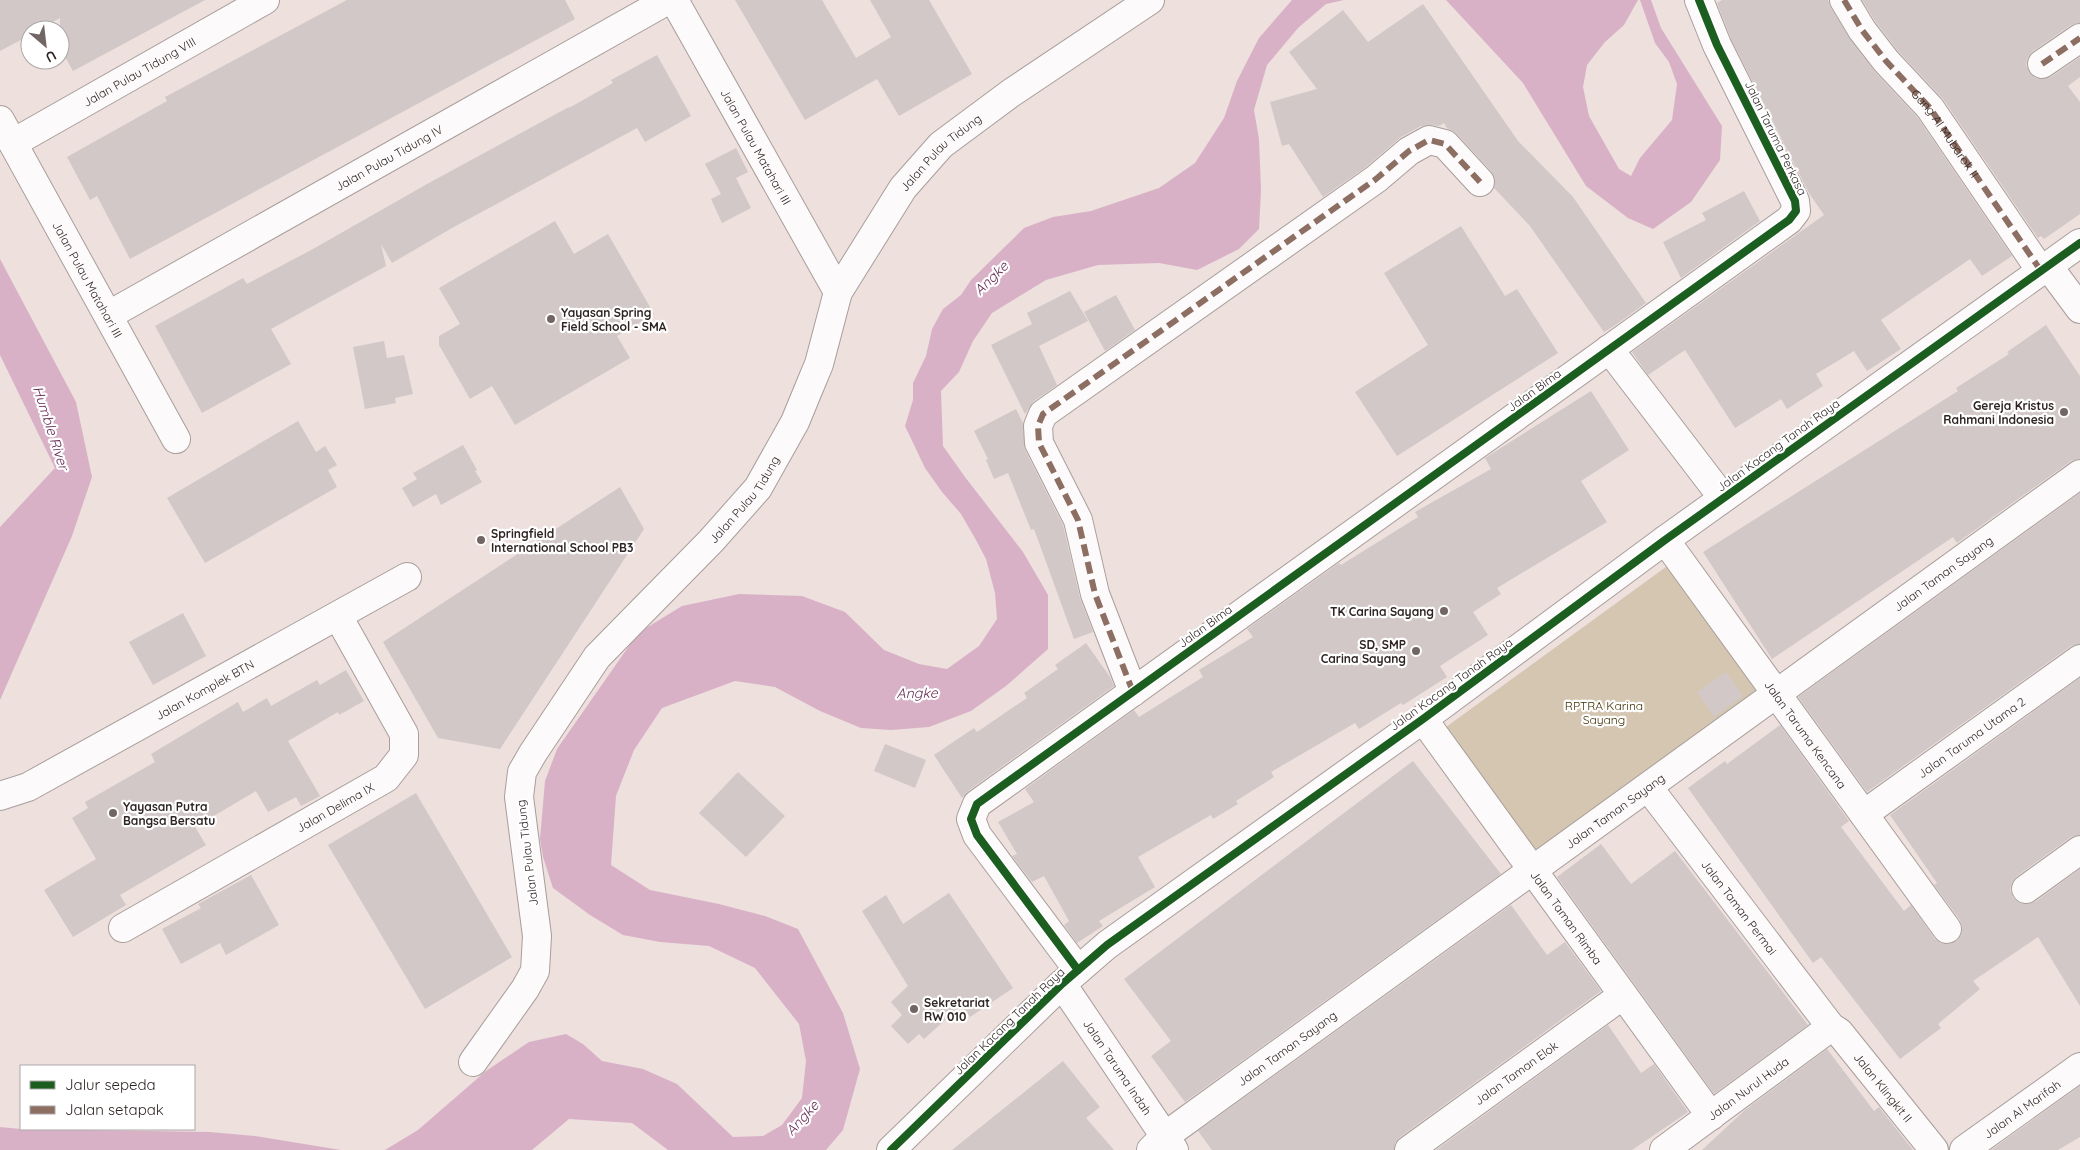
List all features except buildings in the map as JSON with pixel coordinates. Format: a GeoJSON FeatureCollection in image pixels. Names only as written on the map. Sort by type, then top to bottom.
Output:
{"type":"FeatureCollection","features":[{"type":"Feature","properties":{"kind":"street","name":"Jalan Pulau Tidung VIII"},"geometry":{"type":"LineString","coordinates":[[6,132],[265,0]]}},
{"type":"Feature","properties":{"kind":"street","name":"Jalan Pulau Tidung IV"},"geometry":{"type":"LineString","coordinates":[[109,315],[668,0]]}},
{"type":"Feature","properties":{"kind":"street","name":"Jalan Pulau Matahari III"},"geometry":{"type":"LineString","coordinates":[[674,0],[838,292]]}},
{"type":"Feature","properties":{"kind":"street","name":"Jalan Pulau Tidung"},"geometry":{"type":"LineString","coordinates":[[472,1062],[536,972],[537,936],[519,797],[522,772],[532,753],[596,657],[704,548],[758,488],[799,413],[819,364],[838,292],[903,188],[941,145],[1011,93],[1150,0]]}},
{"type":"Feature","properties":{"kind":"street","name":"Jalan Taruma Perkasa"},"geometry":{"type":"LineString","coordinates":[[1609,349],[1789,220],[1796,210],[1795,201],[1717,45],[1699,0]]}},
{"type":"Feature","properties":{"kind":"street","name":"Gang Al Mubarok II"},"geometry":{"type":"LineString","coordinates":[[1844,0],[1862,30],[1886,61],[1930,108],[2045,268],[2080,308]]}},
{"type":"Feature","properties":{"kind":"street"},"geometry":{"type":"LineString","coordinates":[[2042,64],[2080,38]]}},
{"type":"Feature","properties":{"kind":"street","name":"Jalan Pulau Matahari III"},"geometry":{"type":"LineString","coordinates":[[6,132],[109,315],[176,440]]}},
{"type":"Feature","properties":{"kind":"street"},"geometry":{"type":"LineString","coordinates":[[1133,692],[1095,594],[1078,520],[1039,442],[1038,426],[1043,414],[1376,179],[1409,151],[1429,140],[1444,144],[1480,182]]}},
{"type":"Feature","properties":{"kind":"street","name":"Jalan Kacang Tanah Raya"},"geometry":{"type":"LineString","coordinates":[[891,1150],[1070,977],[1107,945],[1423,719],[1723,498],[2080,243]]}},
{"type":"Feature","properties":{"kind":"street"},"geometry":{"type":"LineString","coordinates":[[1609,349],[1723,498]]}},
{"type":"Feature","properties":{"kind":"street","name":"Jalan Bima"},"geometry":{"type":"LineString","coordinates":[[1070,977],[977,835],[971,819],[978,804],[1609,349]]}},
{"type":"Feature","properties":{"kind":"street","name":"Jalan Taman Sayang"},"geometry":{"type":"LineString","coordinates":[[1163,1145],[1532,870],[2080,474]]}},
{"type":"Feature","properties":{"kind":"street","name":"Jalan Taruma Kencana"},"geometry":{"type":"LineString","coordinates":[[1665,540],[1948,929]]}},
{"type":"Feature","properties":{"kind":"street","name":"Jalan Komplek BTN"},"geometry":{"type":"LineString","coordinates":[[0,796],[28,787],[406,577]]}},
{"type":"Feature","properties":{"kind":"street","name":"Jalan Delima IX"},"geometry":{"type":"LineString","coordinates":[[122,928],[386,778],[404,755],[404,734],[338,616]]}},
{"type":"Feature","properties":{"kind":"street","name":"Jalan Taruma Utama 2"},"geometry":{"type":"LineString","coordinates":[[1864,814],[2080,659]]}},
{"type":"Feature","properties":{"kind":"street","name":"Jalan Taman Rimba"},"geometry":{"type":"LineString","coordinates":[[1423,719],[1711,1116]]}},
{"type":"Feature","properties":{"kind":"street","name":"Jalan Taman Permai"},"geometry":{"type":"LineString","coordinates":[[1648,787],[1831,1028]]}},
{"type":"Feature","properties":{"kind":"street"},"geometry":{"type":"LineString","coordinates":[[2026,889],[2080,850]]}},
{"type":"Feature","properties":{"kind":"street","name":"Jalan Taruma Indah"},"geometry":{"type":"LineString","coordinates":[[1070,977],[1163,1145]]}},
{"type":"Feature","properties":{"kind":"street","name":"Jalan Taman Elok"},"geometry":{"type":"LineString","coordinates":[[1409,1150],[1623,995]]}},
{"type":"Feature","properties":{"kind":"street","name":"Jalan Nurul Huda"},"geometry":{"type":"LineString","coordinates":[[1664,1150],[1831,1028]]}},
{"type":"Feature","properties":{"kind":"street","name":"Jalan Klingkit II"},"geometry":{"type":"LineString","coordinates":[[1831,1028],[1838,1032],[1934,1150]]}},
{"type":"Feature","properties":{"kind":"street","name":"Jalan Al Marifah"},"geometry":{"type":"LineString","coordinates":[[1964,1150],[2080,1067]]}},
{"type":"Feature","properties":{"kind":"green space","name":"RPTRA Karina Sayang"},"geometry":{"type":"Polygon","coordinates":[[[1670,564],[1765,693],[1537,860],[1442,730],[1670,564]]]}},
{"type":"Feature","properties":{"kind":"water","name":"Angke"},"geometry":{"type":"Polygon","coordinates":[[[1292,0],[1344,0],[1326,4],[1298,28],[1267,65],[1254,110],[1259,139],[1261,190],[1259,229],[1239,249],[1197,270],[1159,263],[1098,265],[1046,280],[992,313],[973,341],[959,372],[941,391],[943,446],[1023,552],[1048,595],[1048,649],[1006,686],[971,711],[929,727],[891,730],[861,728],[820,711],[775,687],[735,681],[662,708],[634,750],[616,796],[611,865],[650,890],[719,904],[765,916],[798,929],[843,1013],[860,1069],[843,1130],[826,1150],[668,1150],[632,1123],[569,1119],[532,1150],[385,1150],[418,1130],[486,1071],[529,1042],[566,1034],[583,1044],[602,1061],[643,1069],[677,1084],[733,1137],[763,1136],[782,1125],[802,1098],[806,1061],[799,1024],[755,968],[709,946],[660,942],[623,935],[590,915],[553,888],[543,857],[540,839],[545,781],[557,749],[638,633],[682,606],[739,594],[802,596],[845,612],[884,650],[919,664],[947,669],[979,646],[997,619],[995,593],[986,559],[961,514],[925,468],[905,426],[913,400],[913,383],[926,356],[932,329],[943,309],[961,295],[971,280],[1024,228],[1053,217],[1091,211],[1159,188],[1195,163],[1224,118],[1237,81],[1259,38],[1292,0]]]}},
{"type":"Feature","properties":{"kind":"water"},"geometry":{"type":"Polygon","coordinates":[[[1446,0],[1638,0],[1624,25],[1605,42],[1587,65],[1583,87],[1589,116],[1619,169],[1631,176],[1640,158],[1672,120],[1677,84],[1669,62],[1655,43],[1640,0],[1651,0],[1661,28],[1722,126],[1720,160],[1691,202],[1653,229],[1628,218],[1586,186],[1523,83],[1446,0]]]}},
{"type":"Feature","properties":{"kind":"water","name":"Humble River"},"geometry":{"type":"Polygon","coordinates":[[[0,259],[76,402],[92,477],[72,536],[0,700],[0,527],[55,468],[0,355],[0,259]]]}},
{"type":"Feature","properties":{"kind":"water"},"geometry":{"type":"Polygon","coordinates":[[[0,1127],[20,1130],[210,1132],[255,1136],[341,1150],[0,1150],[0,1127]]]}},
{"type":"Feature","properties":{"kind":"marked path"},"geometry":{"type":"LineString","coordinates":[[1844,0],[1862,30],[1886,61],[1930,108],[2041,271]]}},
{"type":"Feature","properties":{"kind":"marked path"},"geometry":{"type":"LineString","coordinates":[[2042,64],[2080,38]]}},
{"type":"Feature","properties":{"kind":"marked path"},"geometry":{"type":"LineString","coordinates":[[1133,692],[1095,594],[1078,520],[1039,443],[1038,426],[1043,414],[1376,179],[1409,151],[1429,140],[1445,144],[1480,182]]}},
{"type":"Feature","properties":{"kind":"cycle path"},"geometry":{"type":"LineString","coordinates":[[1078,970],[977,835],[971,819],[977,804],[1789,220],[1796,211],[1795,201],[1717,45],[1699,0]]}},
{"type":"Feature","properties":{"kind":"cycle path"},"geometry":{"type":"LineString","coordinates":[[891,1150],[1062,984],[1107,945],[1423,719],[1665,540],[2080,243]]}},
{"type":"Feature","properties":{"kind":"place","name":"Yayasan Spring Field School - SMA"},"geometry":{"type":"Point","coordinates":[551,319]}},
{"type":"Feature","properties":{"kind":"place","name":"Gereja Kristus Rahmani Indonesia"},"geometry":{"type":"Point","coordinates":[2064,412]}},
{"type":"Feature","properties":{"kind":"place","name":"Springfield International School PB3"},"geometry":{"type":"Point","coordinates":[481,540]}},
{"type":"Feature","properties":{"kind":"place","name":"TK Carina Sayang"},"geometry":{"type":"Point","coordinates":[1444,611]}},
{"type":"Feature","properties":{"kind":"place","name":"SD, SMP Carina Sayang"},"geometry":{"type":"Point","coordinates":[1416,651]}},
{"type":"Feature","properties":{"kind":"place","name":"Yayasan Putra Bangsa Bersatu"},"geometry":{"type":"Point","coordinates":[113,813]}},
{"type":"Feature","properties":{"kind":"place","name":"Sekretariat RW 010"},"geometry":{"type":"Point","coordinates":[914,1009]}}]}
